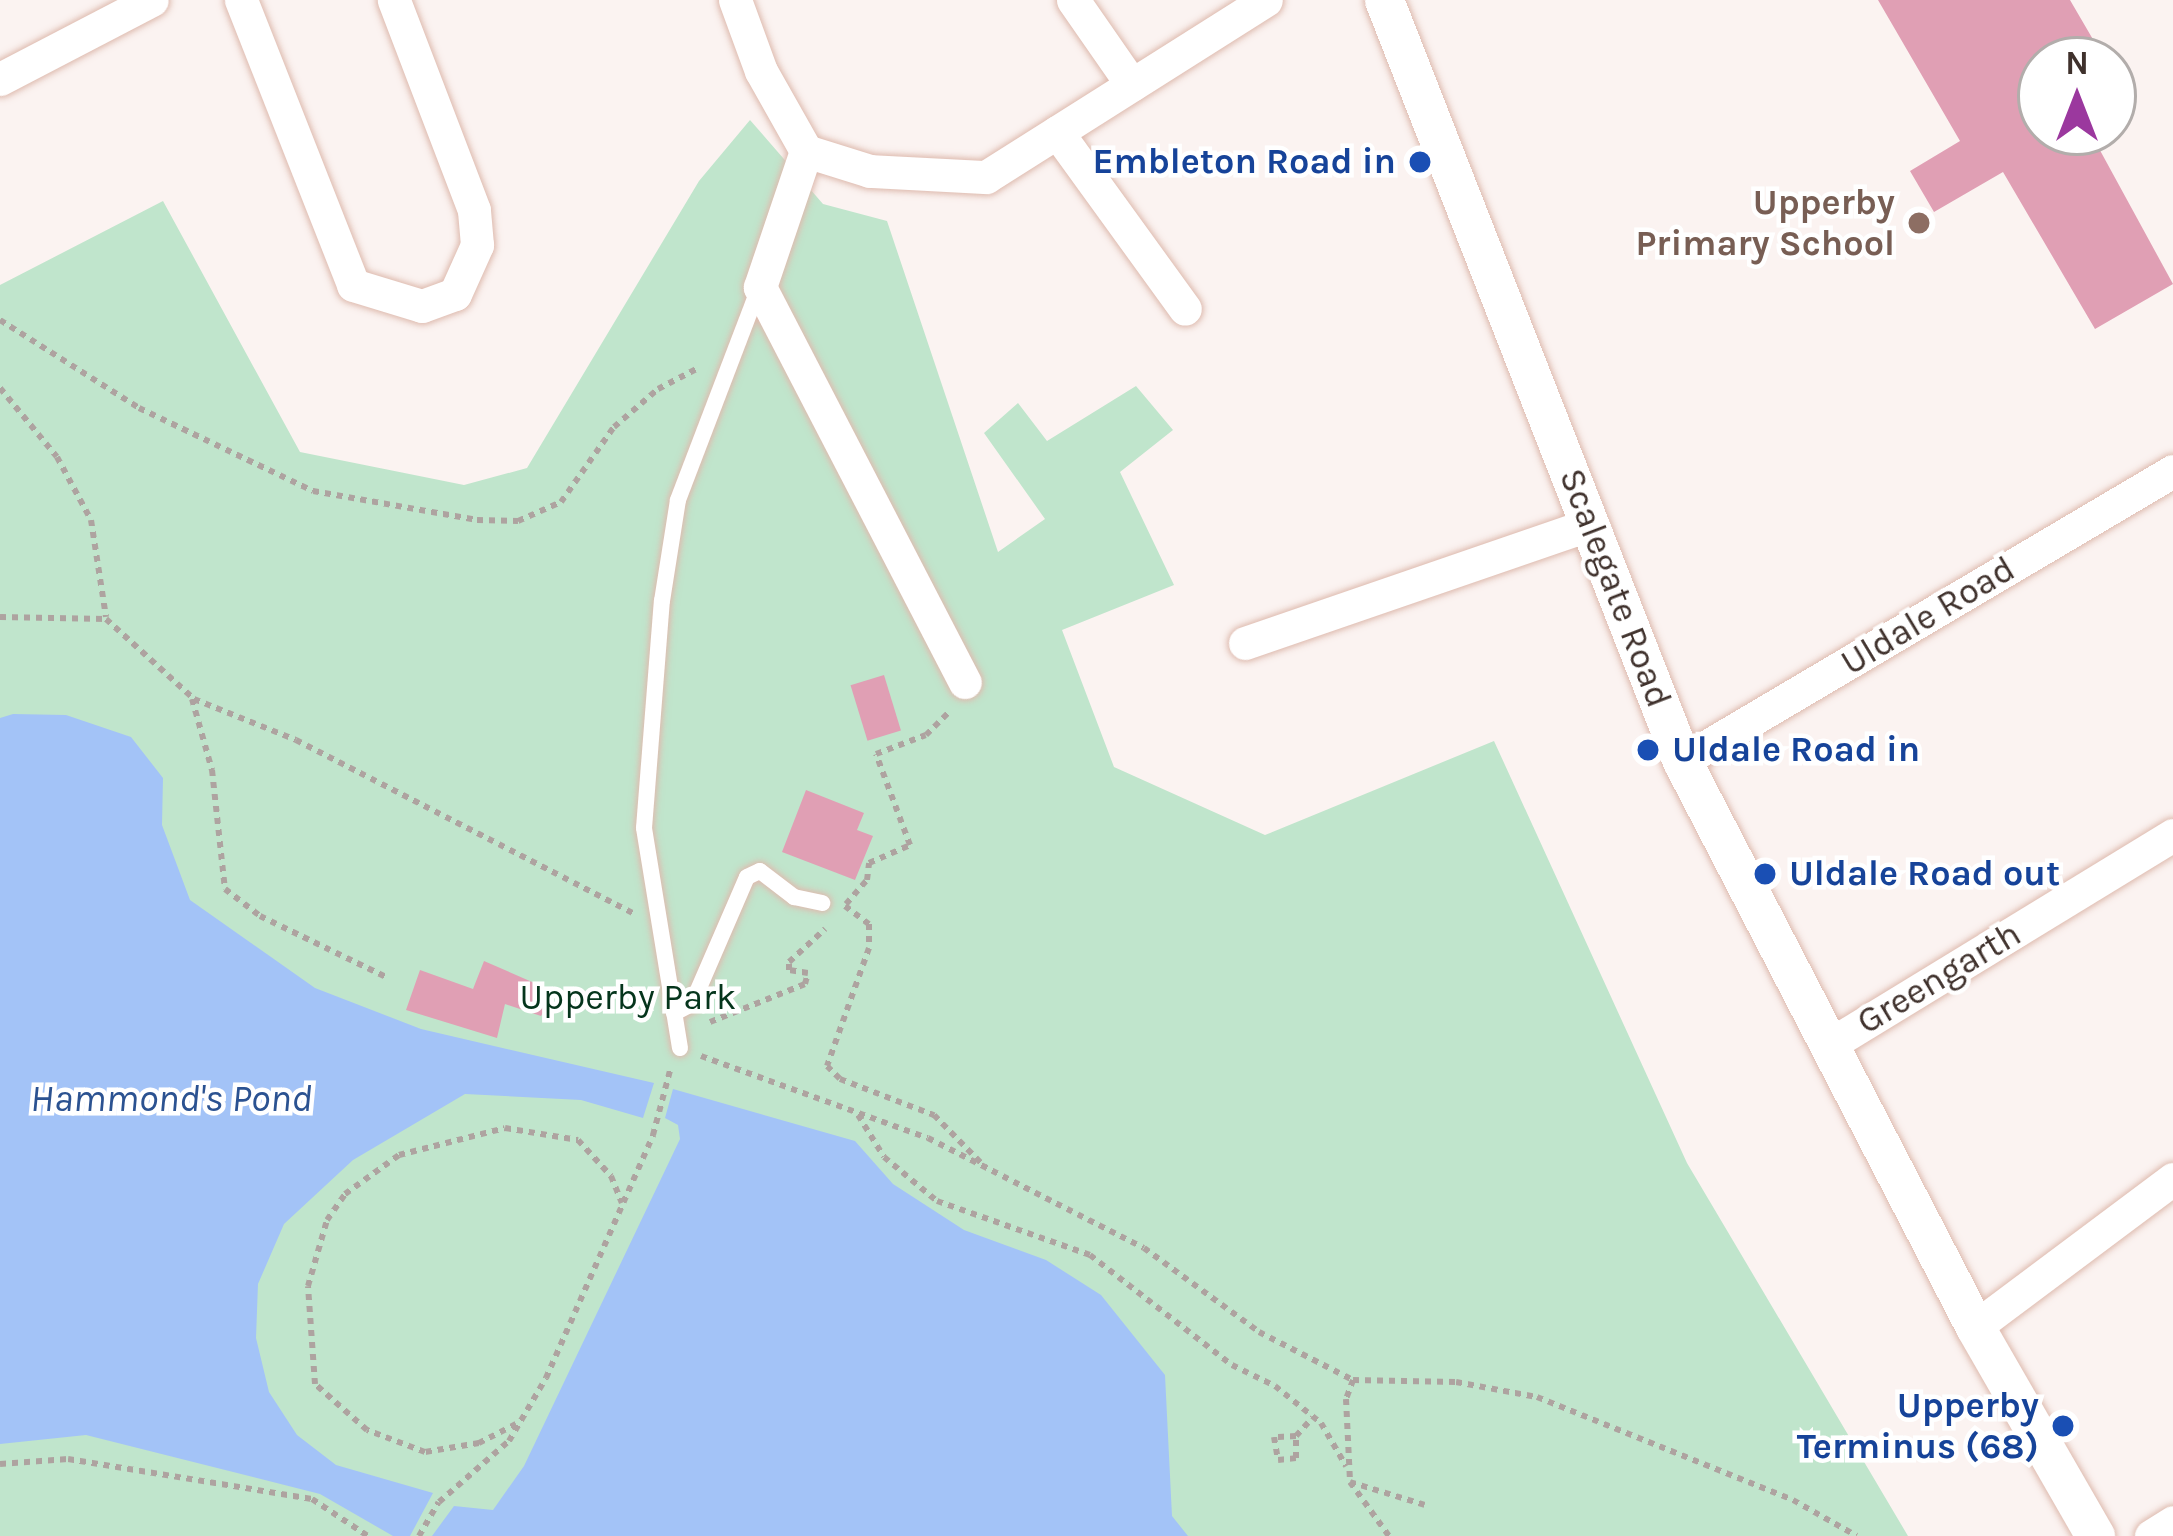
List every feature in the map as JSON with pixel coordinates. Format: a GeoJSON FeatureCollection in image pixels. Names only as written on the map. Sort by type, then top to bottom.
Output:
{"type":"FeatureCollection","features":[{"type":"Feature","properties":{"kind":"street"},"geometry":{"type":"LineString","coordinates":[[0,80],[152,0]]}},
{"type":"Feature","properties":{"kind":"street"},"geometry":{"type":"LineString","coordinates":[[241,0],[353,285],[422,306],[455,294],[477,245],[476,228],[394,0]]}},
{"type":"Feature","properties":{"kind":"street"},"geometry":{"type":"LineString","coordinates":[[735,0],[806,151],[760,287],[965,682]]}},
{"type":"Feature","properties":{"kind":"street"},"geometry":{"type":"LineString","coordinates":[[1073,0],[1132,85]]}},
{"type":"Feature","properties":{"kind":"street"},"geometry":{"type":"LineString","coordinates":[[806,151],[870,171],[986,177],[1266,0]]}},
{"type":"Feature","properties":{"kind":"street","name":"Scalegate Road"},"geometry":{"type":"LineString","coordinates":[[1384,0],[1682,761],[1975,1327],[2095,1536]]}},
{"type":"Feature","properties":{"kind":"street"},"geometry":{"type":"LineString","coordinates":[[1057,132],[1185,309]]}},
{"type":"Feature","properties":{"kind":"street","name":"Uldale Road"},"geometry":{"type":"LineString","coordinates":[[1682,761],[2173,471]]}},
{"type":"Feature","properties":{"kind":"street"},"geometry":{"type":"LineString","coordinates":[[1246,644],[1590,524]]}},
{"type":"Feature","properties":{"kind":"street","name":"Greengarth"},"geometry":{"type":"LineString","coordinates":[[1828,1046],[2173,835]]}},
{"type":"Feature","properties":{"kind":"street"},"geometry":{"type":"LineString","coordinates":[[1975,1327],[2173,1179]]}},
{"type":"Feature","properties":{"kind":"street"},"geometry":{"type":"LineString","coordinates":[[2151,1536],[2173,1522]]}},
{"type":"Feature","properties":{"kind":"lane"},"geometry":{"type":"LineString","coordinates":[[680,1048],[644,828],[665,580],[678,500],[760,287]]}},
{"type":"Feature","properties":{"kind":"lane"},"geometry":{"type":"LineString","coordinates":[[674,1013],[692,1004],[747,877],[760,871],[794,897],[822,903]]}},
{"type":"Feature","properties":{"kind":"path"},"geometry":{"type":"LineString","coordinates":[[0,320],[139,408],[314,491],[477,520],[518,521],[561,502],[614,427],[658,389],[701,367],[712,347]]}},
{"type":"Feature","properties":{"kind":"path"},"geometry":{"type":"LineString","coordinates":[[0,388],[57,457],[91,520],[106,619],[191,696],[296,740],[660,926]]}},
{"type":"Feature","properties":{"kind":"path"},"geometry":{"type":"LineString","coordinates":[[0,617],[106,619]]}},
{"type":"Feature","properties":{"kind":"path"},"geometry":{"type":"LineString","coordinates":[[419,1536],[439,1502],[520,1423],[622,1204],[680,1048],[713,1019],[805,984],[808,974],[789,970],[789,962],[867,880],[869,863],[910,845],[876,754],[926,735],[966,695],[965,682]]}},
{"type":"Feature","properties":{"kind":"path"},"geometry":{"type":"LineString","coordinates":[[191,696],[212,770],[225,889],[260,916],[386,977]]}},
{"type":"Feature","properties":{"kind":"path"},"geometry":{"type":"LineString","coordinates":[[822,903],[845,905],[869,924],[869,948],[827,1066],[840,1079],[934,1115],[986,1168]]}},
{"type":"Feature","properties":{"kind":"path"},"geometry":{"type":"LineString","coordinates":[[680,1048],[856,1112],[986,1168],[1144,1248],[1259,1332],[1353,1380],[1456,1382],[1538,1396],[1793,1500],[1858,1536]]}},
{"type":"Feature","properties":{"kind":"path"},"geometry":{"type":"LineString","coordinates":[[856,1112],[884,1157],[937,1201],[1090,1255],[1232,1365],[1313,1417],[1347,1467]]}},
{"type":"Feature","properties":{"kind":"path"},"geometry":{"type":"LineString","coordinates":[[520,1423],[479,1443],[425,1452],[367,1430],[315,1384],[308,1286],[327,1220],[345,1194],[399,1155],[505,1129],[578,1140],[611,1176],[622,1204]]}},
{"type":"Feature","properties":{"kind":"path"},"geometry":{"type":"LineString","coordinates":[[1353,1380],[1350,1483],[1389,1536]]}},
{"type":"Feature","properties":{"kind":"path"},"geometry":{"type":"LineString","coordinates":[[1296,1436],[1274,1437],[1278,1460],[1296,1458],[1296,1436],[1313,1417]]}},
{"type":"Feature","properties":{"kind":"path"},"geometry":{"type":"LineString","coordinates":[[0,1464],[68,1459],[312,1499],[368,1536]]}},
{"type":"Feature","properties":{"kind":"path"},"geometry":{"type":"LineString","coordinates":[[1350,1483],[1424,1505]]}},
{"type":"Feature","properties":{"kind":"green space","name":"Upperby Park"},"geometry":{"type":"Polygon","coordinates":[[[750,120],[823,204],[887,221],[998,552],[1045,519],[984,433],[1018,403],[1047,441],[1136,386],[1173,430],[1120,472],[1174,585],[1062,630],[1114,767],[1265,835],[1494,741],[1687,1163],[1908,1536],[0,1536],[0,285],[163,201],[300,452],[464,485],[527,468],[699,181],[750,120]]]}},
{"type":"Feature","properties":{"kind":"water","name":"Hammond's Pond"},"geometry":{"type":"Polygon","coordinates":[[[66,715],[131,737],[163,778],[162,825],[190,900],[315,988],[421,1029],[654,1083],[643,1118],[581,1100],[465,1094],[353,1160],[284,1224],[258,1284],[256,1338],[269,1392],[297,1435],[336,1465],[433,1493],[410,1536],[393,1536],[320,1494],[86,1435],[0,1444],[0,718],[66,715]]]}},
{"type":"Feature","properties":{"kind":"water"},"geometry":{"type":"Polygon","coordinates":[[[673,1089],[855,1141],[893,1184],[964,1230],[1046,1260],[1101,1295],[1165,1375],[1172,1516],[1188,1536],[432,1536],[454,1506],[493,1510],[524,1466],[680,1139],[678,1125],[665,1118],[673,1089]]]}},
{"type":"Feature","properties":{"kind":"building"},"geometry":{"type":"Polygon","coordinates":[[[1878,0],[2070,0],[2091,36],[2017,36],[2017,156],[2103,156],[2173,284],[2095,329],[2003,172],[1934,212],[1910,171],[1960,141],[1878,0]]]}},
{"type":"Feature","properties":{"kind":"building"},"geometry":{"type":"Polygon","coordinates":[[[884,675],[901,730],[867,741],[851,685],[884,675]]]}},
{"type":"Feature","properties":{"kind":"building"},"geometry":{"type":"Polygon","coordinates":[[[806,790],[864,813],[857,830],[873,836],[855,880],[782,852],[806,790]]]}},
{"type":"Feature","properties":{"kind":"building"},"geometry":{"type":"Polygon","coordinates":[[[484,961],[555,992],[541,1016],[505,1004],[497,1038],[406,1010],[420,970],[473,989],[484,961]]]}},
{"type":"Feature","properties":{"kind":"place","name":"Embleton Road in"},"geometry":{"type":"Point","coordinates":[1420,162]}},
{"type":"Feature","properties":{"kind":"place","name":"Upperby Primary School"},"geometry":{"type":"Point","coordinates":[1919,223]}},
{"type":"Feature","properties":{"kind":"place","name":"Uldale Road in"},"geometry":{"type":"Point","coordinates":[1648,750]}},
{"type":"Feature","properties":{"kind":"place","name":"Uldale Road out"},"geometry":{"type":"Point","coordinates":[1765,874]}},
{"type":"Feature","properties":{"kind":"place","name":"Upperby Terminus (68)"},"geometry":{"type":"Point","coordinates":[2063,1426]}}]}
